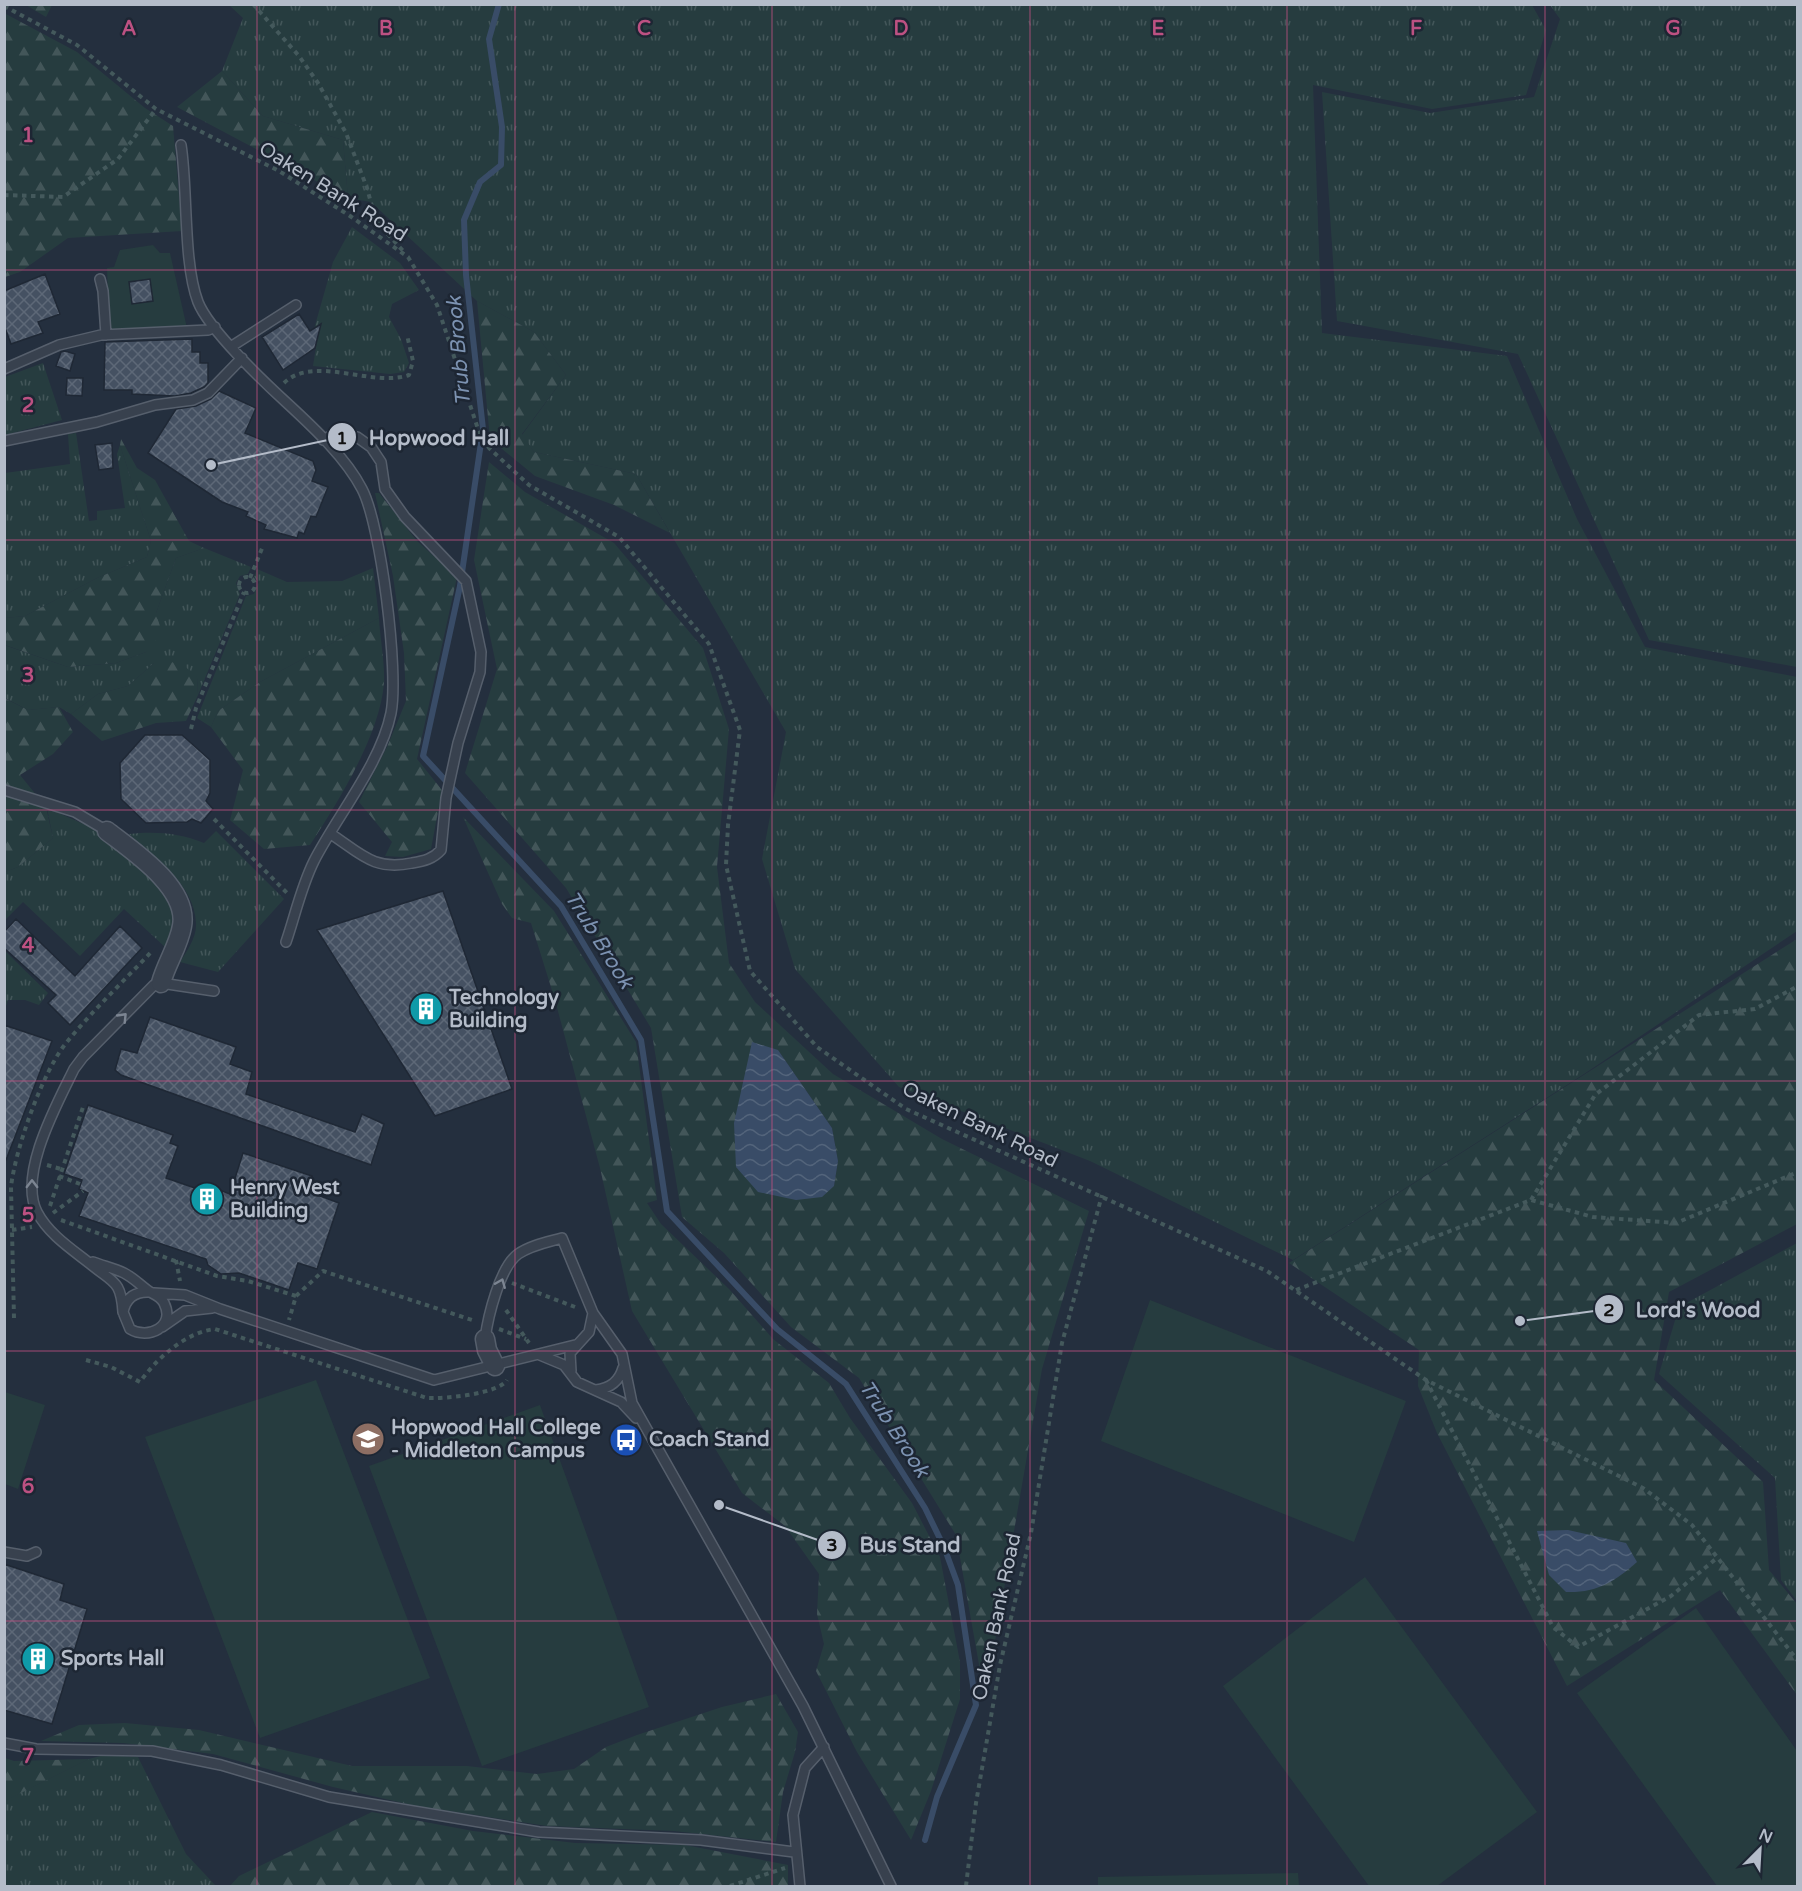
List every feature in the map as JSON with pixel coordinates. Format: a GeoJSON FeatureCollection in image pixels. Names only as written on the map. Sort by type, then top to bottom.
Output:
{"type":"FeatureCollection","features":[{"type":"Feature","properties":{"kind":"street"},"geometry":{"type":"LineString","coordinates":[[107,831],[160,876],[178,898],[182,909],[182,928],[160,982]]}},
{"type":"Feature","properties":{"kind":"street"},"geometry":{"type":"LineString","coordinates":[[486,1332],[487,1350],[502,1371]]}},
{"type":"Feature","properties":{"kind":"lane"},"geometry":{"type":"LineString","coordinates":[[182,145],[192,269],[198,302],[215,327],[242,358],[275,394],[323,440],[356,478],[372,514],[389,616],[393,688],[391,712],[383,737],[348,808],[314,861],[286,942]]}},
{"type":"Feature","properties":{"kind":"lane"},"geometry":{"type":"LineString","coordinates":[[100,279],[104,291],[106,335]]}},
{"type":"Feature","properties":{"kind":"lane"},"geometry":{"type":"LineString","coordinates":[[232,346],[296,305]]}},
{"type":"Feature","properties":{"kind":"lane"},"geometry":{"type":"LineString","coordinates":[[4,369],[58,345],[106,335],[208,330],[215,327]]}},
{"type":"Feature","properties":{"kind":"lane"},"geometry":{"type":"LineString","coordinates":[[4,441],[97,422],[155,405],[193,400],[208,393],[242,358]]}},
{"type":"Feature","properties":{"kind":"lane"},"geometry":{"type":"LineString","coordinates":[[323,440],[338,432],[357,437],[371,447],[381,462],[385,489],[405,517],[466,580],[482,652],[480,672],[446,798],[443,845],[436,855],[426,861],[392,867],[375,864],[331,834]]}},
{"type":"Feature","properties":{"kind":"lane"},"geometry":{"type":"LineString","coordinates":[[4,790],[75,812],[107,831]]}},
{"type":"Feature","properties":{"kind":"lane"},"geometry":{"type":"LineString","coordinates":[[214,992],[160,982],[154,985],[83,1057],[61,1095],[35,1164],[31,1184],[37,1212],[55,1236],[120,1288],[127,1326],[137,1333],[149,1335],[190,1310],[208,1307],[220,1309]]}},
{"type":"Feature","properties":{"kind":"lane"},"geometry":{"type":"LineString","coordinates":[[486,1332],[509,1263],[529,1248],[562,1238],[593,1313],[622,1354],[632,1403],[824,1747],[891,1887]]}},
{"type":"Feature","properties":{"kind":"lane"},"geometry":{"type":"LineString","coordinates":[[81,1256],[124,1273],[160,1298],[167,1311],[162,1327]]}},
{"type":"Feature","properties":{"kind":"lane"},"geometry":{"type":"LineString","coordinates":[[123,1312],[129,1299],[142,1292],[185,1295],[286,1332],[424,1378],[442,1379],[502,1371],[538,1354],[575,1345],[592,1328],[593,1313]]}},
{"type":"Feature","properties":{"kind":"lane"},"geometry":{"type":"LineString","coordinates":[[585,1337],[594,1335],[610,1339]]}},
{"type":"Feature","properties":{"kind":"lane"},"geometry":{"type":"LineString","coordinates":[[571,1374],[569,1363],[575,1345]]}},
{"type":"Feature","properties":{"kind":"lane"},"geometry":{"type":"LineString","coordinates":[[538,1354],[564,1365],[577,1382],[621,1402],[649,1435]]}},
{"type":"Feature","properties":{"kind":"lane"},"geometry":{"type":"LineString","coordinates":[[595,1390],[604,1389],[618,1380],[624,1363]]}},
{"type":"Feature","properties":{"kind":"lane"},"geometry":{"type":"LineString","coordinates":[[4,1552],[27,1556],[36,1552]]}},
{"type":"Feature","properties":{"kind":"lane"},"geometry":{"type":"LineString","coordinates":[[4,1743],[36,1749],[152,1751],[220,1765],[329,1797],[539,1832],[701,1840],[795,1857]]}},
{"type":"Feature","properties":{"kind":"lane"},"geometry":{"type":"LineString","coordinates":[[800,1887],[795,1857],[793,1815],[805,1768],[824,1747]]}},
{"type":"Feature","properties":{"kind":"path"},"geometry":{"type":"LineString","coordinates":[[253,4],[299,56],[318,83],[346,133],[367,188],[376,221],[408,257]]}},
{"type":"Feature","properties":{"kind":"path","name":"Oaken Bank Road"},"geometry":{"type":"LineString","coordinates":[[8,6],[77,45],[156,109],[279,171],[350,216],[408,257],[437,305],[479,432],[489,448],[528,485],[619,537],[709,644],[740,730],[728,825],[726,865],[750,971],[817,1047],[906,1109],[1068,1184],[1102,1195],[1062,1343],[1030,1533],[1000,1665],[976,1803],[966,1887]]}},
{"type":"Feature","properties":{"kind":"path"},"geometry":{"type":"LineString","coordinates":[[4,195],[63,197],[118,159],[156,109]]}},
{"type":"Feature","properties":{"kind":"path"},"geometry":{"type":"LineString","coordinates":[[275,394],[286,381],[304,372],[387,378],[408,375],[413,361],[407,335]]}},
{"type":"Feature","properties":{"kind":"path"},"geometry":{"type":"LineString","coordinates":[[250,578],[254,581],[254,589],[244,592],[240,588],[241,582],[250,578],[263,546]]}},
{"type":"Feature","properties":{"kind":"path"},"geometry":{"type":"LineString","coordinates":[[191,729],[196,708],[244,592]]}},
{"type":"Feature","properties":{"kind":"path"},"geometry":{"type":"LineString","coordinates":[[214,819],[289,896],[300,899]]}},
{"type":"Feature","properties":{"kind":"path"},"geometry":{"type":"LineString","coordinates":[[1531,1200],[1595,1095],[1699,1015],[1755,1009],[1797,986]]}},
{"type":"Feature","properties":{"kind":"path"},"geometry":{"type":"LineString","coordinates":[[84,1104],[58,1176],[50,1209],[52,1213],[60,1220],[217,1276],[248,1281],[296,1296]]}},
{"type":"Feature","properties":{"kind":"path"},"geometry":{"type":"LineString","coordinates":[[1295,1290],[1531,1200],[1593,1217],[1676,1223],[1797,1173]]}},
{"type":"Feature","properties":{"kind":"path"},"geometry":{"type":"LineString","coordinates":[[58,1176],[80,1184]]}},
{"type":"Feature","properties":{"kind":"path"},"geometry":{"type":"LineString","coordinates":[[52,1213],[83,1191]]}},
{"type":"Feature","properties":{"kind":"path"},"geometry":{"type":"LineString","coordinates":[[1102,1195],[1267,1271],[1426,1380],[1643,1488],[1692,1525],[1797,1661]]}},
{"type":"Feature","properties":{"kind":"path"},"geometry":{"type":"LineString","coordinates":[[12,1230],[14,1318]]}},
{"type":"Feature","properties":{"kind":"path"},"geometry":{"type":"LineString","coordinates":[[286,1332],[296,1296],[323,1271],[486,1332],[526,1339]]}},
{"type":"Feature","properties":{"kind":"path"},"geometry":{"type":"LineString","coordinates":[[508,1294],[512,1283],[593,1313]]}},
{"type":"Feature","properties":{"kind":"path"},"geometry":{"type":"LineString","coordinates":[[505,1304],[504,1309],[538,1354]]}},
{"type":"Feature","properties":{"kind":"path"},"geometry":{"type":"LineString","coordinates":[[86,1360],[111,1367],[140,1382],[153,1366],[189,1338],[197,1333],[215,1329],[427,1398],[449,1398],[499,1388],[505,1384],[502,1371]]}},
{"type":"Feature","properties":{"kind":"path"},"geometry":{"type":"LineString","coordinates":[[1426,1380],[1553,1627],[1578,1647],[1671,1596],[1717,1557]]}},
{"type":"Feature","properties":{"kind":"path"},"geometry":{"type":"LineString","coordinates":[[730,1887],[783,1868],[795,1857]]}},
{"type":"Feature","properties":{"kind":"green space"},"geometry":{"type":"Polygon","coordinates":[[[26,5],[52,5],[46,17],[26,5]]]}},
{"type":"Feature","properties":{"kind":"green space"},"geometry":{"type":"Polygon","coordinates":[[[229,5],[1532,5],[1546,30],[1526,95],[1432,109],[1313,85],[1322,333],[1507,356],[1577,519],[1645,647],[1797,677],[1797,931],[1584,1074],[1293,1260],[1090,1161],[899,1087],[795,969],[762,859],[786,732],[636,474],[534,452],[522,435],[566,375],[534,332],[477,301],[371,202],[348,198],[343,140],[263,116],[222,71],[243,18],[229,5]]]}},
{"type":"Feature","properties":{"kind":"green space"},"geometry":{"type":"Polygon","coordinates":[[[1550,5],[1797,5],[1797,667],[1649,640],[1518,354],[1337,321],[1322,92],[1430,113],[1534,97],[1560,19],[1550,5]]]}},
{"type":"Feature","properties":{"kind":"green space"},"geometry":{"type":"Polygon","coordinates":[[[4,13],[77,52],[145,108],[173,126],[182,231],[68,238],[20,272],[5,277],[4,13]]]}},
{"type":"Feature","properties":{"kind":"green space"},"geometry":{"type":"Polygon","coordinates":[[[222,71],[263,116],[343,140],[348,198],[177,107],[222,71]]]}},
{"type":"Feature","properties":{"kind":"green space"},"geometry":{"type":"Polygon","coordinates":[[[352,227],[400,263],[419,290],[392,304],[389,317],[401,339],[409,363],[404,372],[390,374],[313,366],[318,335],[314,329],[333,262],[352,227]]]}},
{"type":"Feature","properties":{"kind":"green space"},"geometry":{"type":"Polygon","coordinates":[[[153,245],[160,253],[170,253],[187,328],[109,329],[107,268],[114,267],[120,250],[153,245]]]}},
{"type":"Feature","properties":{"kind":"green space"},"geometry":{"type":"Polygon","coordinates":[[[477,301],[534,332],[566,375],[522,434],[534,452],[636,474],[670,533],[614,505],[535,476],[490,439],[477,301]]]}},
{"type":"Feature","properties":{"kind":"green space"},"geometry":{"type":"Polygon","coordinates":[[[43,363],[62,420],[5,435],[5,377],[43,363]]]}},
{"type":"Feature","properties":{"kind":"green space"},"geometry":{"type":"Polygon","coordinates":[[[76,433],[89,521],[97,520],[97,511],[125,508],[117,454],[120,445],[151,541],[147,557],[97,578],[25,616],[5,618],[5,473],[70,464],[68,434],[76,433]]]}},
{"type":"Feature","properties":{"kind":"green space"},"geometry":{"type":"Polygon","coordinates":[[[121,439],[137,468],[155,480],[189,541],[204,548],[176,558],[156,613],[162,633],[146,652],[116,663],[68,667],[5,645],[5,618],[25,616],[97,578],[147,557],[151,541],[120,445],[121,439]]]}},
{"type":"Feature","properties":{"kind":"green space"},"geometry":{"type":"Polygon","coordinates":[[[489,462],[525,492],[614,543],[703,648],[729,729],[717,867],[729,963],[755,1002],[833,1074],[942,1139],[1089,1211],[1042,1369],[990,1670],[980,1670],[956,1535],[859,1378],[791,1327],[724,1253],[682,1217],[651,1028],[566,888],[465,773],[497,669],[474,560],[489,462]],[[778,1050],[834,1186],[838,1161],[832,1128],[778,1050]]]}},
{"type":"Feature","properties":{"kind":"green space"},"geometry":{"type":"Polygon","coordinates":[[[375,493],[379,493],[417,541],[457,577],[417,759],[442,790],[431,849],[403,857],[385,856],[392,842],[359,802],[387,747],[406,701],[404,653],[393,576],[375,493]]]}},
{"type":"Feature","properties":{"kind":"green space"},"geometry":{"type":"Polygon","coordinates":[[[204,548],[251,567],[248,574],[240,576],[236,583],[240,594],[198,695],[197,677],[154,663],[128,686],[98,694],[71,714],[59,707],[28,710],[5,698],[4,645],[68,667],[116,663],[146,652],[156,613],[176,558],[204,548]]]}},
{"type":"Feature","properties":{"kind":"green space"},"geometry":{"type":"Polygon","coordinates":[[[373,568],[379,618],[260,682],[218,711],[211,727],[197,718],[246,596],[254,594],[259,582],[254,577],[257,569],[287,582],[342,581],[373,568]]]}},
{"type":"Feature","properties":{"kind":"green space"},"geometry":{"type":"Polygon","coordinates":[[[379,618],[384,667],[381,703],[375,724],[356,767],[310,845],[264,849],[230,820],[243,770],[211,727],[218,711],[260,682],[379,618]]]}},
{"type":"Feature","properties":{"kind":"green space"},"geometry":{"type":"Polygon","coordinates":[[[180,662],[197,677],[198,695],[186,721],[156,723],[102,741],[71,714],[98,694],[128,686],[154,663],[180,662]]]}},
{"type":"Feature","properties":{"kind":"green space"},"geometry":{"type":"Polygon","coordinates":[[[4,698],[28,710],[59,707],[73,732],[53,754],[20,775],[46,807],[53,838],[18,867],[5,872],[4,698]]]}},
{"type":"Feature","properties":{"kind":"green space"},"geometry":{"type":"Polygon","coordinates":[[[47,808],[104,833],[173,897],[174,931],[165,947],[124,909],[80,956],[23,902],[5,920],[5,872],[18,867],[53,838],[47,808]]]}},
{"type":"Feature","properties":{"kind":"green space"},"geometry":{"type":"Polygon","coordinates":[[[463,817],[554,911],[636,1042],[657,1200],[647,1203],[661,1224],[729,1289],[773,1339],[829,1383],[850,1418],[912,1503],[940,1557],[960,1662],[960,1699],[931,1791],[911,1840],[857,1752],[816,1671],[824,1644],[817,1614],[819,1574],[785,1526],[742,1493],[632,1311],[600,1168],[555,1000],[531,923],[512,918],[502,904],[463,817]]]}},
{"type":"Feature","properties":{"kind":"green space"},"geometry":{"type":"Polygon","coordinates":[[[216,831],[284,899],[218,972],[180,962],[195,933],[194,909],[189,896],[172,873],[129,834],[167,834],[204,843],[216,831]]]}},
{"type":"Feature","properties":{"kind":"green space"},"geometry":{"type":"Polygon","coordinates":[[[1797,939],[1797,1224],[1669,1292],[1654,1380],[1763,1482],[1769,1570],[1797,1604],[1797,1695],[1720,1590],[1567,1686],[1437,1433],[1418,1386],[1419,1350],[1289,1263],[1797,939]]]}},
{"type":"Feature","properties":{"kind":"green space"},"geometry":{"type":"Polygon","coordinates":[[[5,951],[48,993],[39,1005],[25,1000],[8,1000],[5,1009],[5,951]]]}},
{"type":"Feature","properties":{"kind":"green space"},"geometry":{"type":"Polygon","coordinates":[[[1797,1243],[1797,1601],[1781,1580],[1775,1478],[1659,1374],[1679,1307],[1797,1243]]]}},
{"type":"Feature","properties":{"kind":"green space"},"geometry":{"type":"Polygon","coordinates":[[[1150,1300],[1406,1401],[1354,1542],[1101,1441],[1150,1300]]]}},
{"type":"Feature","properties":{"kind":"green space"},"geometry":{"type":"Polygon","coordinates":[[[316,1380],[430,1678],[260,1738],[145,1437],[316,1380]]]}},
{"type":"Feature","properties":{"kind":"green space"},"geometry":{"type":"Polygon","coordinates":[[[5,1392],[45,1405],[18,1489],[5,1484],[5,1392]]]}},
{"type":"Feature","properties":{"kind":"green space"},"geometry":{"type":"Polygon","coordinates":[[[540,1405],[649,1707],[482,1766],[369,1466],[540,1405]]]}},
{"type":"Feature","properties":{"kind":"green space"},"geometry":{"type":"Polygon","coordinates":[[[1365,1577],[1537,1812],[1437,1886],[1369,1886],[1223,1686],[1365,1577]]]}},
{"type":"Feature","properties":{"kind":"green space"},"geometry":{"type":"Polygon","coordinates":[[[1696,1608],[1797,1751],[1797,1886],[1717,1886],[1577,1693],[1696,1608]]]}},
{"type":"Feature","properties":{"kind":"green space"},"geometry":{"type":"Polygon","coordinates":[[[776,1694],[798,1732],[795,1752],[783,1792],[776,1842],[674,1831],[547,1826],[416,1806],[333,1787],[213,1754],[123,1743],[41,1741],[79,1725],[125,1723],[199,1730],[352,1766],[467,1766],[537,1774],[574,1769],[606,1747],[637,1735],[722,1707],[776,1694]]]}},
{"type":"Feature","properties":{"kind":"green space"},"geometry":{"type":"Polygon","coordinates":[[[104,1755],[138,1757],[186,1854],[216,1886],[5,1886],[4,1801],[89,1759],[104,1755]]]}},
{"type":"Feature","properties":{"kind":"green space"},"geometry":{"type":"Polygon","coordinates":[[[5,1758],[14,1761],[89,1759],[5,1801],[5,1758]]]}},
{"type":"Feature","properties":{"kind":"green space"},"geometry":{"type":"Polygon","coordinates":[[[372,1812],[473,1831],[575,1843],[685,1845],[788,1865],[788,1886],[230,1886],[239,1876],[372,1812]]]}},
{"type":"Feature","properties":{"kind":"green space"},"geometry":{"type":"Polygon","coordinates":[[[1298,1873],[1299,1886],[1098,1886],[1098,1877],[1298,1873]]]}},
{"type":"Feature","properties":{"kind":"water"},"geometry":{"type":"Polygon","coordinates":[[[752,1042],[778,1050],[832,1128],[838,1161],[834,1186],[822,1197],[796,1200],[758,1192],[736,1167],[734,1123],[752,1042]]]}},
{"type":"Feature","properties":{"kind":"water"},"geometry":{"type":"Polygon","coordinates":[[[1568,1530],[1626,1543],[1637,1562],[1604,1585],[1587,1591],[1566,1592],[1549,1575],[1537,1531],[1568,1530]]]}},
{"type":"Feature","properties":{"kind":"building"},"geometry":{"type":"Polygon","coordinates":[[[45,274],[60,314],[38,322],[43,333],[11,344],[4,325],[4,291],[45,274]]]}},
{"type":"Feature","properties":{"kind":"building"},"geometry":{"type":"Polygon","coordinates":[[[150,279],[153,301],[132,304],[129,282],[150,279]]]}},
{"type":"Feature","properties":{"kind":"building"},"geometry":{"type":"Polygon","coordinates":[[[299,314],[310,331],[321,324],[315,348],[283,370],[262,337],[299,314]]]}},
{"type":"Feature","properties":{"kind":"building"},"geometry":{"type":"Polygon","coordinates":[[[192,339],[192,352],[200,352],[200,363],[208,363],[208,383],[204,387],[191,393],[175,396],[132,394],[132,390],[104,390],[105,342],[192,339]]]}},
{"type":"Feature","properties":{"kind":"building"},"geometry":{"type":"Polygon","coordinates":[[[61,352],[75,354],[70,371],[56,366],[61,352]]]}},
{"type":"Feature","properties":{"kind":"building"},"geometry":{"type":"Polygon","coordinates":[[[67,378],[83,378],[82,396],[66,395],[67,378]]]}},
{"type":"Feature","properties":{"kind":"building"},"geometry":{"type":"Polygon","coordinates":[[[219,391],[256,408],[245,433],[313,461],[316,470],[312,481],[328,487],[316,517],[311,516],[304,534],[299,532],[297,538],[264,529],[266,525],[246,516],[248,512],[222,502],[148,453],[176,409],[196,406],[211,399],[219,391]]]}},
{"type":"Feature","properties":{"kind":"building"},"geometry":{"type":"Polygon","coordinates":[[[112,443],[113,468],[99,470],[95,445],[112,443]]]}},
{"type":"Feature","properties":{"kind":"building"},"geometry":{"type":"Polygon","coordinates":[[[145,735],[182,735],[210,760],[210,793],[206,801],[213,809],[201,823],[192,819],[187,822],[146,823],[121,799],[120,763],[145,735]]]}},
{"type":"Feature","properties":{"kind":"building","name":"Technology Building"},"geometry":{"type":"Polygon","coordinates":[[[443,891],[512,1089],[435,1116],[317,930],[443,891]]]}},
{"type":"Feature","properties":{"kind":"building"},"geometry":{"type":"Polygon","coordinates":[[[16,919],[75,976],[120,926],[142,948],[70,1025],[48,1003],[56,995],[4,948],[4,932],[16,919]]]}},
{"type":"Feature","properties":{"kind":"building"},"geometry":{"type":"Polygon","coordinates":[[[150,1017],[236,1047],[230,1064],[252,1072],[246,1094],[355,1132],[362,1114],[384,1124],[371,1165],[121,1075],[115,1070],[121,1049],[137,1053],[150,1017]]]}},
{"type":"Feature","properties":{"kind":"building"},"geometry":{"type":"Polygon","coordinates":[[[4,1025],[52,1041],[6,1160],[4,1160],[4,1025]]]}},
{"type":"Feature","properties":{"kind":"building","name":"Henry West Building"},"geometry":{"type":"Polygon","coordinates":[[[88,1105],[173,1135],[170,1143],[178,1146],[166,1178],[215,1195],[217,1189],[230,1194],[243,1153],[312,1176],[307,1191],[339,1203],[317,1269],[298,1263],[289,1290],[239,1273],[221,1274],[208,1265],[206,1259],[79,1216],[88,1193],[79,1189],[82,1180],[64,1174],[88,1105]]]}},
{"type":"Feature","properties":{"kind":"building","name":"Sports Hall"},"geometry":{"type":"Polygon","coordinates":[[[4,1564],[64,1584],[60,1600],[87,1609],[52,1724],[4,1710],[4,1564]]]}},
{"type":"Feature","properties":{"kind":"waterway","name":"Trub Brook"},"geometry":{"type":"LineString","coordinates":[[499,4],[489,39],[502,127],[501,165],[480,182],[464,220],[466,275],[483,429],[460,586],[423,756],[561,906],[641,1040],[667,1211],[777,1329],[846,1384],[925,1508],[944,1547],[958,1585],[976,1705],[937,1797],[925,1840]]}},
{"type":"Feature","properties":{"kind":"place","name":"Hopwood Hall"},"geometry":{"type":"Point","coordinates":[211,465]}},
{"type":"Feature","properties":{"kind":"place","name":"Technology Building"},"geometry":{"type":"Point","coordinates":[426,1009]}},
{"type":"Feature","properties":{"kind":"place","name":"Henry West Building"},"geometry":{"type":"Point","coordinates":[207,1199]}},
{"type":"Feature","properties":{"kind":"place","name":"Lord's Wood"},"geometry":{"type":"Point","coordinates":[1520,1321]}},
{"type":"Feature","properties":{"kind":"place","name":"Hopwood Hall College - Middleton Campus"},"geometry":{"type":"Point","coordinates":[368,1439]}},
{"type":"Feature","properties":{"kind":"place","name":"Coach Stand"},"geometry":{"type":"Point","coordinates":[626,1440]}},
{"type":"Feature","properties":{"kind":"place","name":"Bus Stand"},"geometry":{"type":"Point","coordinates":[719,1505]}},
{"type":"Feature","properties":{"kind":"place","name":"Sports Hall"},"geometry":{"type":"Point","coordinates":[38,1659]}}]}
